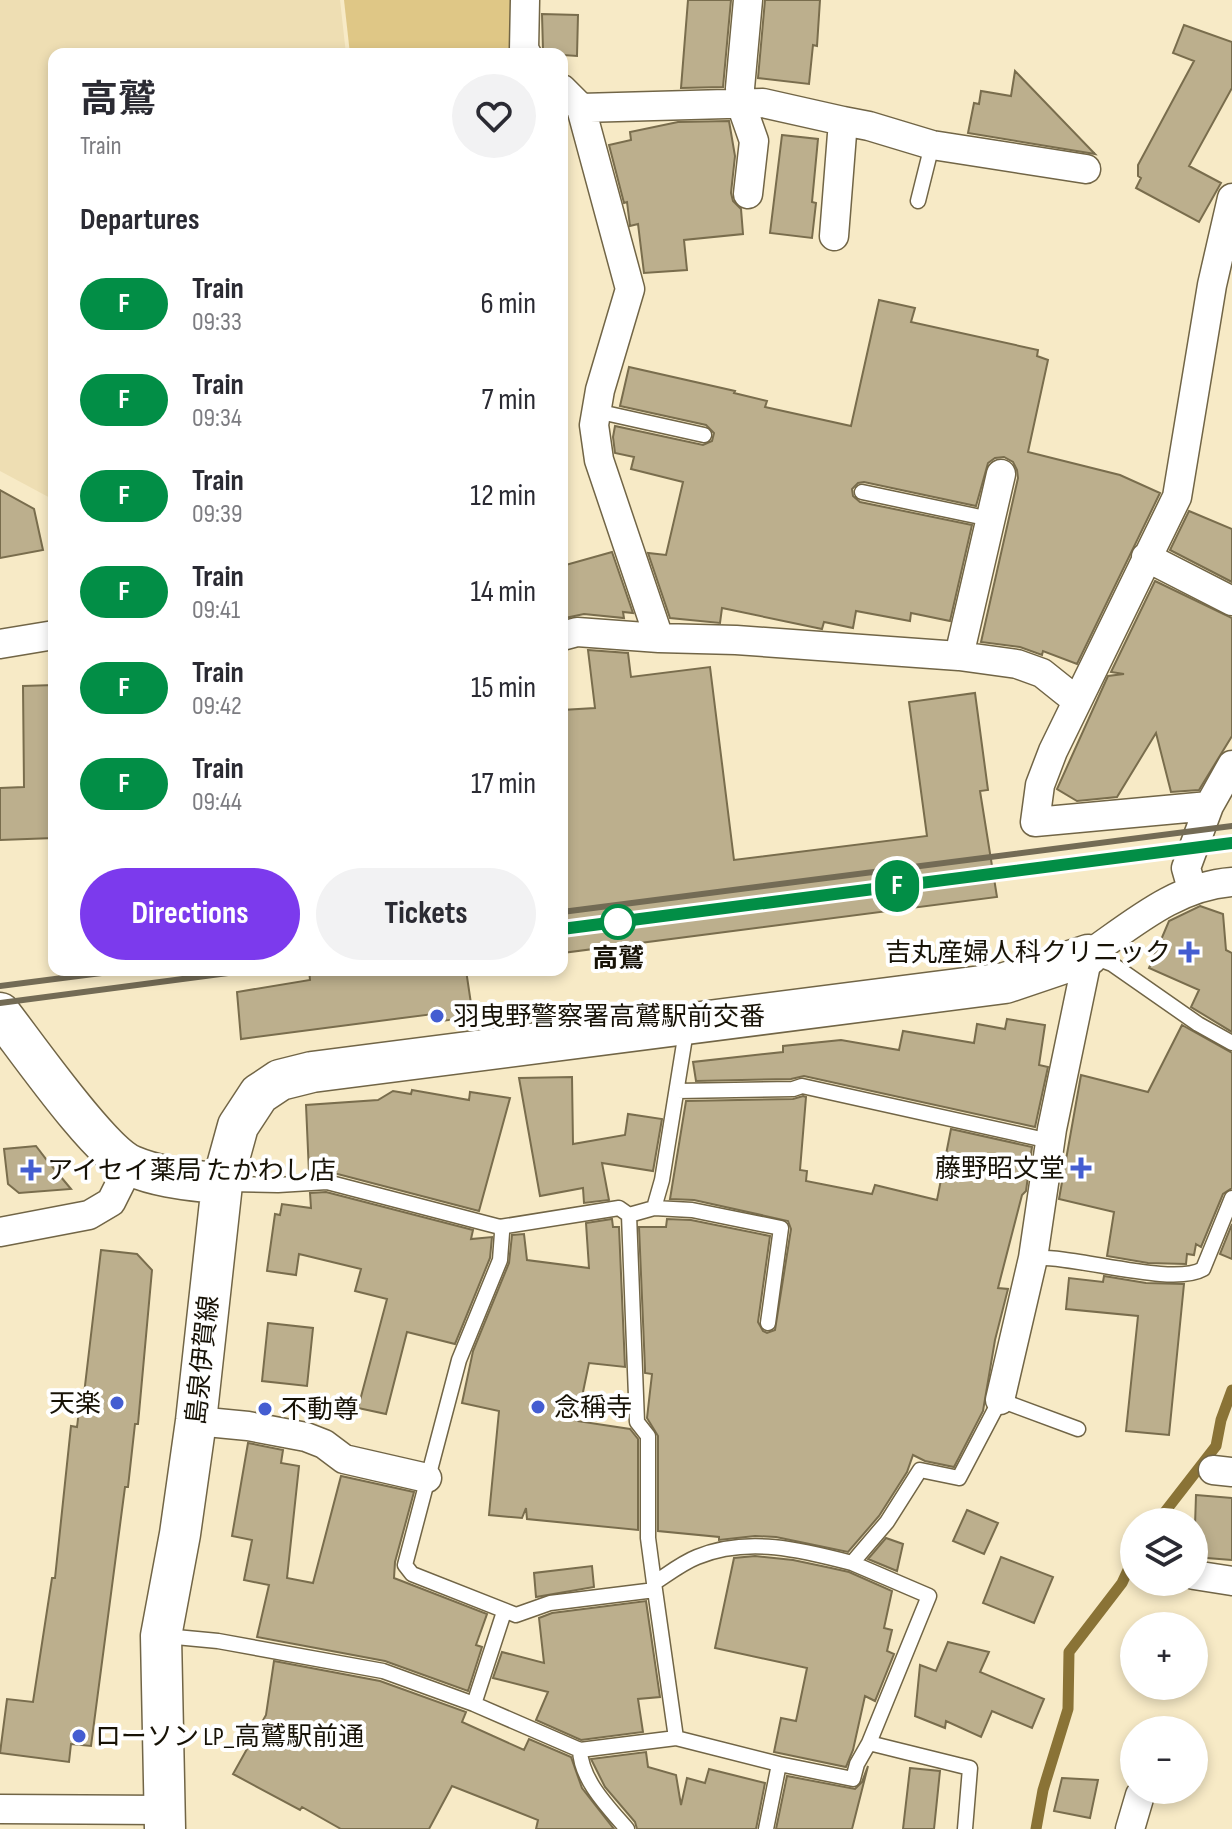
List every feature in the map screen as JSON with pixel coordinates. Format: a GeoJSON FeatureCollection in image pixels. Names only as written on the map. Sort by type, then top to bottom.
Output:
{"type":"FeatureCollection","features":[{"type":"Feature","properties":{"kind":"main road","name":"島泉伊賀線"},"geometry":{"type":"LineString","coordinates":[[165,1820],[161,1636],[196,1421],[222,1184],[238,1126],[259,1094],[280,1080],[327,1070],[1005,983],[1088,955]]}},
{"type":"Feature","properties":{"kind":"main road"},"geometry":{"type":"LineString","coordinates":[[0,1013],[102,1141],[129,1166],[165,1176],[222,1184]]}},
{"type":"Feature","properties":{"kind":"street"},"geometry":{"type":"LineString","coordinates":[[524,48],[525,0]]}},
{"type":"Feature","properties":{"kind":"street"},"geometry":{"type":"LineString","coordinates":[[748,0],[740,88],[741,104],[754,141],[748,194]]}},
{"type":"Feature","properties":{"kind":"street"},"geometry":{"type":"LineString","coordinates":[[659,638],[599,460],[594,425],[596,411],[630,289],[572,98],[763,103],[932,145],[1086,169]]}},
{"type":"Feature","properties":{"kind":"street"},"geometry":{"type":"LineString","coordinates":[[834,236],[843,121]]}},
{"type":"Feature","properties":{"kind":"street"},"geometry":{"type":"LineString","coordinates":[[1209,806],[1035,822],[1040,785],[1077,701],[1177,497],[1212,285],[1232,198]]}},
{"type":"Feature","properties":{"kind":"street"},"geometry":{"type":"LineString","coordinates":[[959,656],[1001,474]]}},
{"type":"Feature","properties":{"kind":"street"},"geometry":{"type":"LineString","coordinates":[[1146,557],[1232,601]]}},
{"type":"Feature","properties":{"kind":"street"},"geometry":{"type":"LineString","coordinates":[[568,634],[577,632],[736,640],[959,656],[1017,664],[1042,673],[1077,701]]}},
{"type":"Feature","properties":{"kind":"street"},"geometry":{"type":"LineString","coordinates":[[0,644],[48,636]]}},
{"type":"Feature","properties":{"kind":"street"},"geometry":{"type":"LineString","coordinates":[[1192,889],[1186,868],[1209,806],[1232,765]]}},
{"type":"Feature","properties":{"kind":"street"},"geometry":{"type":"LineString","coordinates":[[1000,1400],[1033,1258],[1050,1141],[1088,955],[1169,900],[1192,889],[1232,882]]}},
{"type":"Feature","properties":{"kind":"street"},"geometry":{"type":"LineString","coordinates":[[1,1226],[89,1215],[111,1202],[129,1166]]}},
{"type":"Feature","properties":{"kind":"street"},"geometry":{"type":"LineString","coordinates":[[196,1421],[248,1426],[306,1437],[324,1444],[344,1459],[427,1478]]}},
{"type":"Feature","properties":{"kind":"street"},"geometry":{"type":"LineString","coordinates":[[1208,1577],[1232,1581]]}},
{"type":"Feature","properties":{"kind":"street"},"geometry":{"type":"LineString","coordinates":[[1130,1829],[1137,1804]]}},
{"type":"Feature","properties":{"kind":"street"},"geometry":{"type":"LineString","coordinates":[[0,1809],[165,1820]]}},
{"type":"Feature","properties":{"kind":"lane"},"geometry":{"type":"LineString","coordinates":[[918,201],[932,145]]}},
{"type":"Feature","properties":{"kind":"lane"},"geometry":{"type":"LineString","coordinates":[[596,411],[704,435]]}},
{"type":"Feature","properties":{"kind":"lane"},"geometry":{"type":"LineString","coordinates":[[862,492],[990,519]]}},
{"type":"Feature","properties":{"kind":"lane"},"geometry":{"type":"LineString","coordinates":[[1088,955],[1112,964],[1232,1043]]}},
{"type":"Feature","properties":{"kind":"lane"},"geometry":{"type":"LineString","coordinates":[[654,1208],[662,1180],[688,1022]]}},
{"type":"Feature","properties":{"kind":"lane"},"geometry":{"type":"LineString","coordinates":[[677,1091],[793,1089],[802,1086],[1050,1141]]}},
{"type":"Feature","properties":{"kind":"lane"},"geometry":{"type":"LineString","coordinates":[[222,1184],[327,1182],[500,1227],[619,1208],[629,1215]]}},
{"type":"Feature","properties":{"kind":"lane"},"geometry":{"type":"LineString","coordinates":[[1033,1258],[1050,1257],[1134,1271],[1194,1275],[1203,1269],[1232,1198]]}},
{"type":"Feature","properties":{"kind":"lane"},"geometry":{"type":"LineString","coordinates":[[629,1215],[654,1208],[692,1210],[781,1228],[768,1323]]}},
{"type":"Feature","properties":{"kind":"lane"},"geometry":{"type":"LineString","coordinates":[[629,1215],[637,1422],[648,1436],[648,1538],[676,1738]]}},
{"type":"Feature","properties":{"kind":"lane"},"geometry":{"type":"LineString","coordinates":[[161,1636],[218,1641],[383,1671],[474,1704],[580,1750],[676,1738],[853,1779],[929,1596],[852,1563],[794,1548],[740,1546],[698,1557],[654,1586],[550,1603],[516,1615],[412,1574],[405,1565],[459,1360],[500,1260],[500,1227]]}},
{"type":"Feature","properties":{"kind":"lane"},"geometry":{"type":"LineString","coordinates":[[852,1563],[887,1522],[920,1470],[959,1478],[1000,1400],[1078,1429]]}},
{"type":"Feature","properties":{"kind":"lane"},"geometry":{"type":"LineString","coordinates":[[474,1704],[504,1612]]}},
{"type":"Feature","properties":{"kind":"lane"},"geometry":{"type":"LineString","coordinates":[[869,1743],[970,1768],[965,1829]]}},
{"type":"Feature","properties":{"kind":"lane"},"geometry":{"type":"LineString","coordinates":[[580,1750],[581,1760],[596,1792],[627,1829]]}},
{"type":"Feature","properties":{"kind":"lane"},"geometry":{"type":"LineString","coordinates":[[766,1829],[779,1764]]}},
{"type":"Feature","properties":{"kind":"shaded area"},"geometry":{"type":"Polygon","coordinates":[[[0,0],[340,0],[345,48],[48,48],[48,497],[0,471],[0,0]]]}},
{"type":"Feature","properties":{"kind":"shaded area"},"geometry":{"type":"Polygon","coordinates":[[[344,0],[510,0],[510,48],[349,48],[344,0]]]}},
{"type":"Feature","properties":{"kind":"building"},"geometry":{"type":"Polygon","coordinates":[[[688,0],[731,0],[723,87],[681,88],[688,0]]]}},
{"type":"Feature","properties":{"kind":"building"},"geometry":{"type":"Polygon","coordinates":[[[765,0],[820,0],[817,46],[813,45],[809,84],[758,78],[765,0]]]}},
{"type":"Feature","properties":{"kind":"building"},"geometry":{"type":"Polygon","coordinates":[[[542,14],[578,15],[577,56],[568,55],[568,48],[543,48],[542,14]]]}},
{"type":"Feature","properties":{"kind":"building"},"geometry":{"type":"Polygon","coordinates":[[[1184,25],[1232,42],[1232,88],[1189,166],[1221,183],[1199,222],[1136,188],[1141,178],[1138,176],[1138,165],[1194,61],[1173,53],[1184,25]]]}},
{"type":"Feature","properties":{"kind":"building"},"geometry":{"type":"Polygon","coordinates":[[[1015,71],[1095,154],[968,133],[974,103],[979,104],[981,91],[1011,96],[1015,71]]]}},
{"type":"Feature","properties":{"kind":"building"},"geometry":{"type":"Polygon","coordinates":[[[729,121],[735,156],[731,193],[733,201],[741,209],[743,234],[684,240],[687,270],[644,273],[638,224],[630,226],[627,202],[624,203],[609,145],[631,140],[630,132],[678,122],[729,121]]]}},
{"type":"Feature","properties":{"kind":"building"},"geometry":{"type":"Polygon","coordinates":[[[782,135],[818,139],[812,238],[770,233],[782,135]]]}},
{"type":"Feature","properties":{"kind":"building"},"geometry":{"type":"Polygon","coordinates":[[[879,300],[915,308],[911,322],[1038,350],[1037,356],[1048,360],[1028,452],[1120,475],[1160,493],[1077,664],[1043,651],[1042,655],[1020,647],[981,642],[1018,478],[1013,462],[1004,457],[988,463],[976,506],[864,482],[852,489],[853,496],[860,502],[972,525],[950,621],[911,613],[910,621],[856,611],[853,628],[824,622],[822,629],[722,608],[720,623],[670,618],[648,553],[666,555],[683,482],[631,469],[634,457],[615,453],[615,426],[703,445],[712,441],[714,433],[706,425],[620,406],[629,367],[735,391],[767,401],[765,407],[851,426],[879,300]]]}},
{"type":"Feature","properties":{"kind":"building"},"geometry":{"type":"Polygon","coordinates":[[[0,490],[34,509],[43,550],[0,558],[0,490]]]}},
{"type":"Feature","properties":{"kind":"building"},"geometry":{"type":"Polygon","coordinates":[[[1189,511],[1232,529],[1232,582],[1170,550],[1189,511]]]}},
{"type":"Feature","properties":{"kind":"building"},"geometry":{"type":"Polygon","coordinates":[[[612,552],[633,613],[623,612],[624,618],[584,614],[568,617],[568,564],[612,552]]]}},
{"type":"Feature","properties":{"kind":"building"},"geometry":{"type":"Polygon","coordinates":[[[1155,581],[1232,618],[1232,736],[1199,790],[1171,792],[1156,733],[1117,797],[1077,801],[1057,789],[1108,676],[1124,674],[1111,672],[1155,581]]]}},
{"type":"Feature","properties":{"kind":"building"},"geometry":{"type":"Polygon","coordinates":[[[588,650],[628,653],[631,677],[710,667],[734,860],[927,836],[909,702],[975,693],[988,790],[980,791],[997,897],[568,952],[568,710],[595,708],[588,650]]]}},
{"type":"Feature","properties":{"kind":"building"},"geometry":{"type":"Polygon","coordinates":[[[48,685],[48,838],[0,840],[0,788],[24,787],[23,686],[48,685]]]}},
{"type":"Feature","properties":{"kind":"building"},"geometry":{"type":"Polygon","coordinates":[[[1200,906],[1223,914],[1226,950],[1232,953],[1232,1032],[1191,1007],[1199,990],[1149,968],[1169,921],[1200,906]]]}},
{"type":"Feature","properties":{"kind":"building"},"geometry":{"type":"Polygon","coordinates":[[[310,976],[467,976],[473,1017],[434,1022],[433,1014],[241,1039],[237,992],[310,980],[310,976]]]}},
{"type":"Feature","properties":{"kind":"building"},"geometry":{"type":"Polygon","coordinates":[[[1007,1019],[1045,1025],[1039,1065],[1048,1067],[1035,1127],[804,1076],[696,1081],[693,1062],[783,1052],[783,1046],[841,1040],[899,1050],[903,1031],[974,1043],[977,1024],[1005,1029],[1007,1019]]]}},
{"type":"Feature","properties":{"kind":"building"},"geometry":{"type":"Polygon","coordinates":[[[1182,1025],[1232,1053],[1232,1188],[1223,1194],[1201,1247],[1196,1244],[1194,1255],[1187,1254],[1186,1264],[1148,1263],[1107,1256],[1114,1212],[1059,1199],[1081,1075],[1148,1092],[1182,1025]]]}},
{"type":"Feature","properties":{"kind":"building"},"geometry":{"type":"Polygon","coordinates":[[[572,1077],[573,1144],[625,1135],[628,1114],[662,1119],[653,1171],[602,1163],[609,1200],[584,1203],[583,1188],[540,1196],[519,1078],[572,1077]]]}},
{"type":"Feature","properties":{"kind":"building"},"geometry":{"type":"Polygon","coordinates":[[[412,1090],[469,1100],[470,1092],[510,1098],[479,1211],[330,1172],[309,1173],[306,1105],[378,1100],[393,1091],[411,1094],[412,1090]]]}},
{"type":"Feature","properties":{"kind":"building"},"geometry":{"type":"Polygon","coordinates":[[[806,1097],[800,1170],[807,1171],[806,1181],[872,1194],[875,1185],[937,1200],[951,1129],[1032,1147],[1026,1191],[1022,1195],[998,1288],[1008,1289],[995,1340],[983,1411],[954,1467],[913,1455],[907,1472],[879,1516],[848,1552],[776,1537],[719,1540],[719,1537],[658,1531],[658,1436],[647,1418],[652,1374],[645,1373],[639,1227],[666,1227],[667,1219],[691,1220],[770,1236],[758,1322],[767,1333],[775,1330],[791,1229],[788,1221],[694,1200],[670,1199],[686,1101],[793,1099],[806,1097]]]}},
{"type":"Feature","properties":{"kind":"building"},"geometry":{"type":"Polygon","coordinates":[[[36,1146],[71,1189],[19,1193],[8,1184],[4,1149],[36,1146]]]}},
{"type":"Feature","properties":{"kind":"building"},"geometry":{"type":"Polygon","coordinates":[[[326,1192],[473,1230],[471,1239],[492,1237],[490,1258],[455,1344],[407,1332],[386,1414],[358,1408],[387,1299],[355,1291],[361,1269],[299,1254],[296,1275],[267,1271],[275,1214],[280,1215],[282,1204],[311,1208],[310,1193],[326,1192]]]}},
{"type":"Feature","properties":{"kind":"building"},"geometry":{"type":"Polygon","coordinates":[[[612,1219],[613,1227],[619,1227],[625,1367],[589,1363],[577,1421],[630,1429],[638,1439],[638,1530],[527,1519],[526,1508],[522,1518],[489,1515],[499,1411],[462,1403],[473,1351],[509,1263],[512,1235],[524,1234],[527,1260],[589,1268],[586,1223],[612,1219]]]}},
{"type":"Feature","properties":{"kind":"building"},"geometry":{"type":"Polygon","coordinates":[[[1232,1224],[1232,1259],[1220,1254],[1232,1224]]]}},
{"type":"Feature","properties":{"kind":"building"},"geometry":{"type":"Polygon","coordinates":[[[101,1250],[137,1254],[152,1270],[138,1424],[135,1424],[128,1487],[125,1487],[91,1746],[71,1744],[69,1762],[0,1753],[7,1699],[33,1702],[52,1578],[55,1578],[71,1426],[77,1427],[81,1394],[84,1394],[101,1250]]]}},
{"type":"Feature","properties":{"kind":"building"},"geometry":{"type":"Polygon","coordinates":[[[1104,1276],[1146,1283],[1184,1284],[1169,1435],[1126,1431],[1138,1316],[1066,1309],[1069,1278],[1103,1282],[1104,1276]]]}},
{"type":"Feature","properties":{"kind":"building"},"geometry":{"type":"Polygon","coordinates":[[[268,1323],[313,1328],[307,1386],[262,1381],[268,1323]]]}},
{"type":"Feature","properties":{"kind":"building"},"geometry":{"type":"Polygon","coordinates":[[[248,1443],[283,1450],[281,1463],[299,1466],[287,1578],[313,1583],[341,1476],[414,1492],[395,1562],[394,1578],[487,1614],[476,1645],[482,1647],[468,1691],[385,1661],[257,1637],[269,1585],[244,1580],[252,1540],[232,1536],[248,1443]]]}},
{"type":"Feature","properties":{"kind":"building"},"geometry":{"type":"Polygon","coordinates":[[[1196,1495],[1232,1498],[1232,1560],[1208,1558],[1208,1508],[1196,1508],[1196,1495]]]}},
{"type":"Feature","properties":{"kind":"building"},"geometry":{"type":"Polygon","coordinates":[[[967,1510],[998,1523],[984,1554],[953,1541],[967,1510]]]}},
{"type":"Feature","properties":{"kind":"building"},"geometry":{"type":"Polygon","coordinates":[[[886,1538],[903,1544],[897,1571],[868,1559],[886,1538]]]}},
{"type":"Feature","properties":{"kind":"building"},"geometry":{"type":"Polygon","coordinates":[[[755,1556],[793,1560],[849,1572],[892,1591],[884,1628],[892,1630],[887,1651],[894,1654],[875,1701],[865,1696],[846,1767],[774,1752],[781,1718],[796,1721],[807,1668],[715,1648],[734,1558],[755,1556]]]}},
{"type":"Feature","properties":{"kind":"building"},"geometry":{"type":"Polygon","coordinates":[[[1001,1557],[1053,1577],[1034,1623],[983,1603],[1001,1557]]]}},
{"type":"Feature","properties":{"kind":"building"},"geometry":{"type":"Polygon","coordinates":[[[592,1566],[594,1587],[536,1597],[534,1573],[592,1566]]]}},
{"type":"Feature","properties":{"kind":"building"},"geometry":{"type":"Polygon","coordinates":[[[646,1601],[660,1697],[638,1699],[643,1732],[581,1740],[536,1720],[548,1692],[493,1678],[502,1652],[544,1663],[539,1618],[552,1613],[646,1601]]]}},
{"type":"Feature","properties":{"kind":"building"},"geometry":{"type":"Polygon","coordinates":[[[948,1642],[989,1652],[980,1672],[1044,1699],[1032,1728],[992,1711],[981,1737],[946,1721],[945,1728],[915,1716],[920,1665],[936,1671],[948,1642]]]}},
{"type":"Feature","properties":{"kind":"building"},"geometry":{"type":"Polygon","coordinates":[[[274,1661],[380,1681],[466,1712],[462,1722],[524,1750],[529,1739],[571,1757],[582,1788],[614,1829],[536,1829],[538,1820],[452,1786],[429,1829],[341,1829],[302,1807],[300,1810],[233,1774],[266,1715],[274,1661]]]}},
{"type":"Feature","properties":{"kind":"building"},"geometry":{"type":"Polygon","coordinates":[[[646,1752],[648,1767],[676,1775],[681,1805],[687,1778],[705,1783],[709,1769],[765,1783],[756,1829],[637,1829],[635,1822],[605,1787],[591,1759],[646,1752]]]}},
{"type":"Feature","properties":{"kind":"building"},"geometry":{"type":"Polygon","coordinates":[[[868,1766],[852,1829],[776,1829],[787,1776],[855,1789],[862,1782],[868,1766]]]}},
{"type":"Feature","properties":{"kind":"building"},"geometry":{"type":"Polygon","coordinates":[[[910,1768],[940,1771],[934,1829],[903,1829],[910,1768]]]}},
{"type":"Feature","properties":{"kind":"building"},"geometry":{"type":"Polygon","coordinates":[[[1062,1778],[1098,1780],[1090,1818],[1054,1811],[1062,1778]]]}},
{"type":"Feature","properties":{"kind":"waterway"},"geometry":{"type":"LineString","coordinates":[[1168,1508],[1216,1446],[1232,1390]]}},
{"type":"Feature","properties":{"kind":"waterway"},"geometry":{"type":"LineString","coordinates":[[1036,1829],[1043,1790],[1068,1709],[1069,1652],[1120,1586]]}},
{"type":"Feature","properties":{"kind":"railway"},"geometry":{"type":"LineString","coordinates":[[568,911],[1232,826]]}},
{"type":"Feature","properties":{"kind":"railway"},"geometry":{"type":"LineString","coordinates":[[568,928],[1232,843]]}},
{"type":"Feature","properties":{"kind":"railway"},"geometry":{"type":"LineString","coordinates":[[0,986],[78,976]]}},
{"type":"Feature","properties":{"kind":"railway"},"geometry":{"type":"LineString","coordinates":[[0,1003],[205,976]]}},
{"type":"Feature","properties":{"kind":"train","name":"F"},"geometry":{"type":"LineString","coordinates":[[568,928],[1232,843]]}},
{"type":"Feature","properties":{"kind":"place","name":"高鷲"},"geometry":{"type":"Point","coordinates":[618,922]}},
{"type":"Feature","properties":{"kind":"place","name":"吉丸産婦人科クリニック"},"geometry":{"type":"Point","coordinates":[1189,952]}},
{"type":"Feature","properties":{"kind":"place","name":"羽曳野警察署高鷲駅前交番"},"geometry":{"type":"Point","coordinates":[437,1016]}},
{"type":"Feature","properties":{"kind":"place","name":"藤野昭文堂"},"geometry":{"type":"Point","coordinates":[1081,1168]}},
{"type":"Feature","properties":{"kind":"place","name":"アイセイ薬局 たかわし店"},"geometry":{"type":"Point","coordinates":[31,1170]}},
{"type":"Feature","properties":{"kind":"place","name":"天楽"},"geometry":{"type":"Point","coordinates":[117,1403]}},
{"type":"Feature","properties":{"kind":"place","name":"念稱寺"},"geometry":{"type":"Point","coordinates":[538,1407]}},
{"type":"Feature","properties":{"kind":"place","name":"不動尊"},"geometry":{"type":"Point","coordinates":[265,1409]}},
{"type":"Feature","properties":{"kind":"place","name":"ローソン LP_高鷲駅前通"},"geometry":{"type":"Point","coordinates":[79,1736]}}]}
